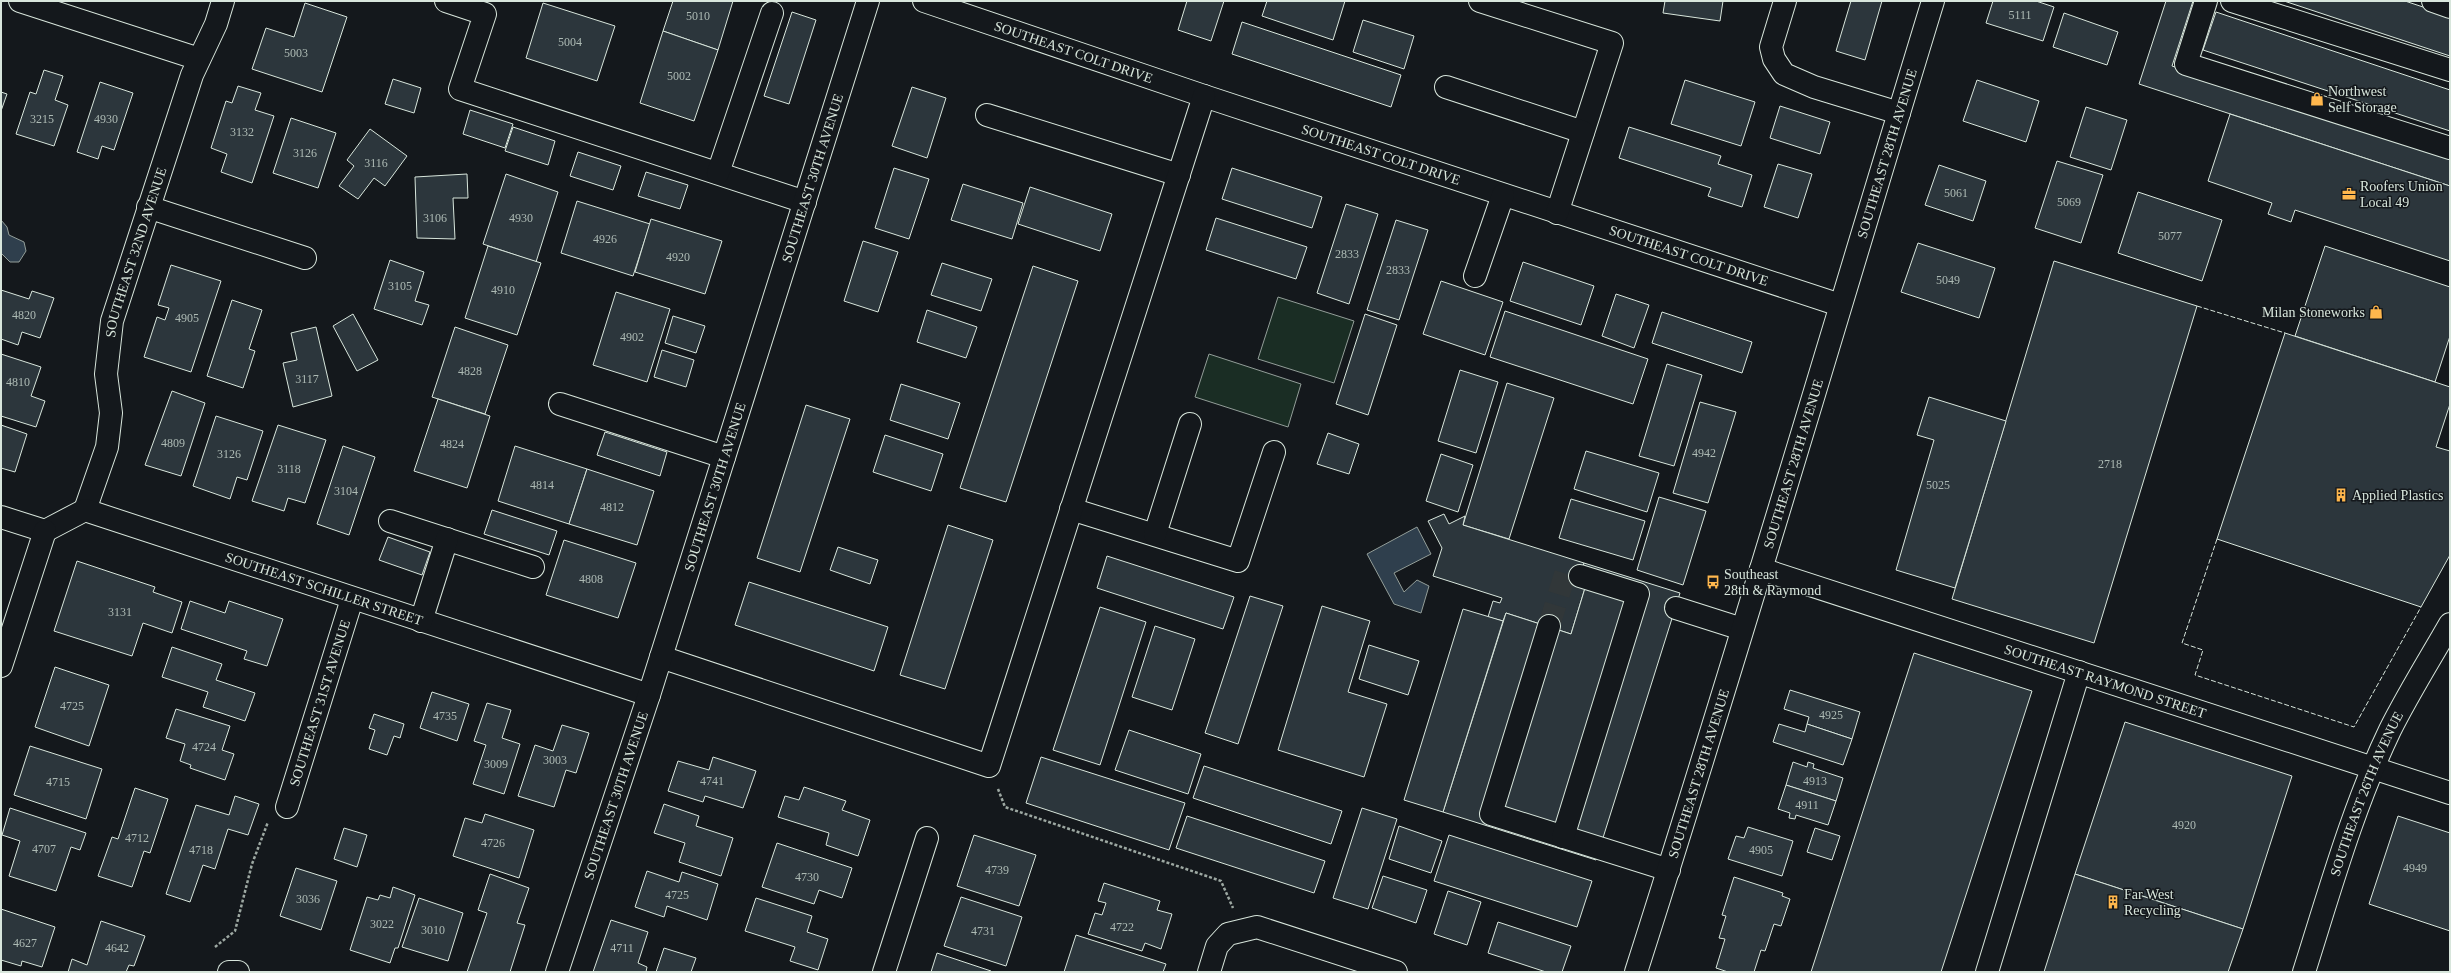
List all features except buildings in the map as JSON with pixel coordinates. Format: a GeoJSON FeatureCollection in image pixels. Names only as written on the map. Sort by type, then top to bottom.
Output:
{"type":"FeatureCollection","features":[{"type":"Feature","properties":{"kind":"street"},"geometry":{"type":"LineString","coordinates":[[20,1],[198,59]]}},
{"type":"Feature","properties":{"kind":"street","name":"SOUTHEAST 32ND AVENUE"},"geometry":{"type":"LineString","coordinates":[[85,510],[98,476],[108,441],[111,413],[106,374],[112,321],[148,207],[198,59],[216,24],[223,1]]}},
{"type":"Feature","properties":{"kind":"street"},"geometry":{"type":"LineString","coordinates":[[446,1],[485,14],[460,89],[805,202]]}},
{"type":"Feature","properties":{"kind":"street","name":"SOUTHEAST 30TH AVENUE"},"geometry":{"type":"LineString","coordinates":[[556,972],[649,695],[868,1]]}},
{"type":"Feature","properties":{"kind":"street","name":"SOUTHEAST COLT DRIVE"},"geometry":{"type":"LineString","coordinates":[[924,1],[1204,96],[1840,305]]}},
{"type":"Feature","properties":{"kind":"street"},"geometry":{"type":"LineString","coordinates":[[1480,1],[1612,44],[1557,213]]}},
{"type":"Feature","properties":{"kind":"street"},"geometry":{"type":"LineString","coordinates":[[1785,1],[1771,47],[1774,59],[1784,74],[1814,87],[1898,113]]}},
{"type":"Feature","properties":{"kind":"street","name":"SOUTHEAST 28TH AVENUE"},"geometry":{"type":"LineString","coordinates":[[1636,972],[1762,569],[1840,305],[1933,1]]}},
{"type":"Feature","properties":{"kind":"street"},"geometry":{"type":"LineString","coordinates":[[2206,1],[2186,64],[2450,148]]}},
{"type":"Feature","properties":{"kind":"street"},"geometry":{"type":"LineString","coordinates":[[2232,1],[2450,70]]}},
{"type":"Feature","properties":{"kind":"street"},"geometry":{"type":"LineString","coordinates":[[2433,1],[2450,7]]}},
{"type":"Feature","properties":{"kind":"street"},"geometry":{"type":"LineString","coordinates":[[718,173],[772,13]]}},
{"type":"Feature","properties":{"kind":"street"},"geometry":{"type":"LineString","coordinates":[[1446,87],[1583,132]]}},
{"type":"Feature","properties":{"kind":"street"},"geometry":{"type":"LineString","coordinates":[[661,657],[989,766],[1204,96]]}},
{"type":"Feature","properties":{"kind":"street"},"geometry":{"type":"LineString","coordinates":[[987,115],[1179,175]]}},
{"type":"Feature","properties":{"kind":"street"},"geometry":{"type":"LineString","coordinates":[[1475,276],[1503,195]]}},
{"type":"Feature","properties":{"kind":"street"},"geometry":{"type":"LineString","coordinates":[[148,207],[305,258]]}},
{"type":"Feature","properties":{"kind":"street"},"geometry":{"type":"LineString","coordinates":[[560,404],[724,457]]}},
{"type":"Feature","properties":{"kind":"street"},"geometry":{"type":"LineString","coordinates":[[1155,534],[1190,424]]}},
{"type":"Feature","properties":{"kind":"street"},"geometry":{"type":"LineString","coordinates":[[1072,509],[1238,561],[1274,452]]}},
{"type":"Feature","properties":{"kind":"street"},"geometry":{"type":"LineString","coordinates":[[1,666],[45,531],[85,510]]}},
{"type":"Feature","properties":{"kind":"street","name":"SOUTHEAST SCHILLER STREET"},"geometry":{"type":"LineString","coordinates":[[85,510],[352,599],[649,695]]}},
{"type":"Feature","properties":{"kind":"street"},"geometry":{"type":"LineString","coordinates":[[1,517],[45,531]]}},
{"type":"Feature","properties":{"kind":"street"},"geometry":{"type":"LineString","coordinates":[[390,521],[533,567]]}},
{"type":"Feature","properties":{"kind":"street"},"geometry":{"type":"LineString","coordinates":[[420,621],[447,539]]}},
{"type":"Feature","properties":{"kind":"street","name":"SOUTHEAST RAYMOND STREET"},"geometry":{"type":"LineString","coordinates":[[1762,569],[2450,792]]}},
{"type":"Feature","properties":{"kind":"street"},"geometry":{"type":"LineString","coordinates":[[1563,837],[1638,594],[1580,576]]}},
{"type":"Feature","properties":{"kind":"street","name":"SOUTHEAST 31ST AVENUE"},"geometry":{"type":"LineString","coordinates":[[287,807],[352,599]]}},
{"type":"Feature","properties":{"kind":"street"},"geometry":{"type":"LineString","coordinates":[[1676,608],[1742,629]]}},
{"type":"Feature","properties":{"kind":"street","name":"SOUTHEAST 26TH AVENUE"},"geometry":{"type":"LineString","coordinates":[[2304,972],[2353,819],[2374,767],[2391,728],[2450,624]]}},
{"type":"Feature","properties":{"kind":"street"},"geometry":{"type":"LineString","coordinates":[[1549,626],[1491,814],[1669,870]]}},
{"type":"Feature","properties":{"kind":"street"},"geometry":{"type":"LineString","coordinates":[[1987,972],[2079,672]]}},
{"type":"Feature","properties":{"kind":"street"},"geometry":{"type":"LineString","coordinates":[[884,972],[927,838]]}},
{"type":"Feature","properties":{"kind":"street"},"geometry":{"type":"LineString","coordinates":[[1209,972],[1217,946],[1235,932],[1257,927],[1396,972]]}},
{"type":"Feature","properties":{"kind":"path"},"geometry":{"type":"LineString","coordinates":[[989,766],[1005,807],[1221,880],[1235,932]]}},
{"type":"Feature","properties":{"kind":"path"},"geometry":{"type":"LineString","coordinates":[[215,947],[235,931],[252,864],[267,822],[287,807]]}},
{"type":"Feature","properties":{"kind":"green space"},"geometry":{"type":"Polygon","coordinates":[[[1278,297],[1354,321],[1334,383],[1258,359],[1278,297]]]}},
{"type":"Feature","properties":{"kind":"green space"},"geometry":{"type":"Polygon","coordinates":[[[1209,354],[1301,384],[1288,427],[1195,397],[1209,354]]]}},
{"type":"Feature","properties":{"kind":"water"},"geometry":{"type":"Polygon","coordinates":[[[1,220],[7,227],[9,235],[24,242],[26,251],[19,262],[10,262],[1,253],[1,220]]]}},
{"type":"Feature","properties":{"kind":"water"},"geometry":{"type":"Polygon","coordinates":[[[1417,527],[1431,554],[1394,573],[1404,592],[1417,580],[1429,586],[1421,613],[1394,604],[1367,554],[1417,527]]]}},
{"type":"Feature","properties":{"kind":"tunnel"},"geometry":{"type":"LineString","coordinates":[[1549,626],[1566,571],[1580,576]]}},
{"type":"Feature","properties":{"kind":"fence"},"geometry":{"type":"LineString","coordinates":[[2197,306],[2285,333]]}},
{"type":"Feature","properties":{"kind":"fence"},"geometry":{"type":"LineString","coordinates":[[2217,539],[2182,643],[2203,650],[2195,675],[2354,727],[2421,607]]}},
{"type":"Feature","properties":{"kind":"place","name":"Northwest Self Storage"},"geometry":{"type":"Point","coordinates":[2317,99]}},
{"type":"Feature","properties":{"kind":"place","name":"Roofers Union Local 49"},"geometry":{"type":"Point","coordinates":[2349,194]}},
{"type":"Feature","properties":{"kind":"place","name":"Milan Stoneworks"},"geometry":{"type":"Point","coordinates":[2376,312]}},
{"type":"Feature","properties":{"kind":"place","name":"Applied Plastics"},"geometry":{"type":"Point","coordinates":[2341,495]}},
{"type":"Feature","properties":{"kind":"place","name":"Southeast 28th & Raymond"},"geometry":{"type":"Point","coordinates":[1713,582]}},
{"type":"Feature","properties":{"kind":"place","name":"Far West Recycling"},"geometry":{"type":"Point","coordinates":[2113,902]}}]}
